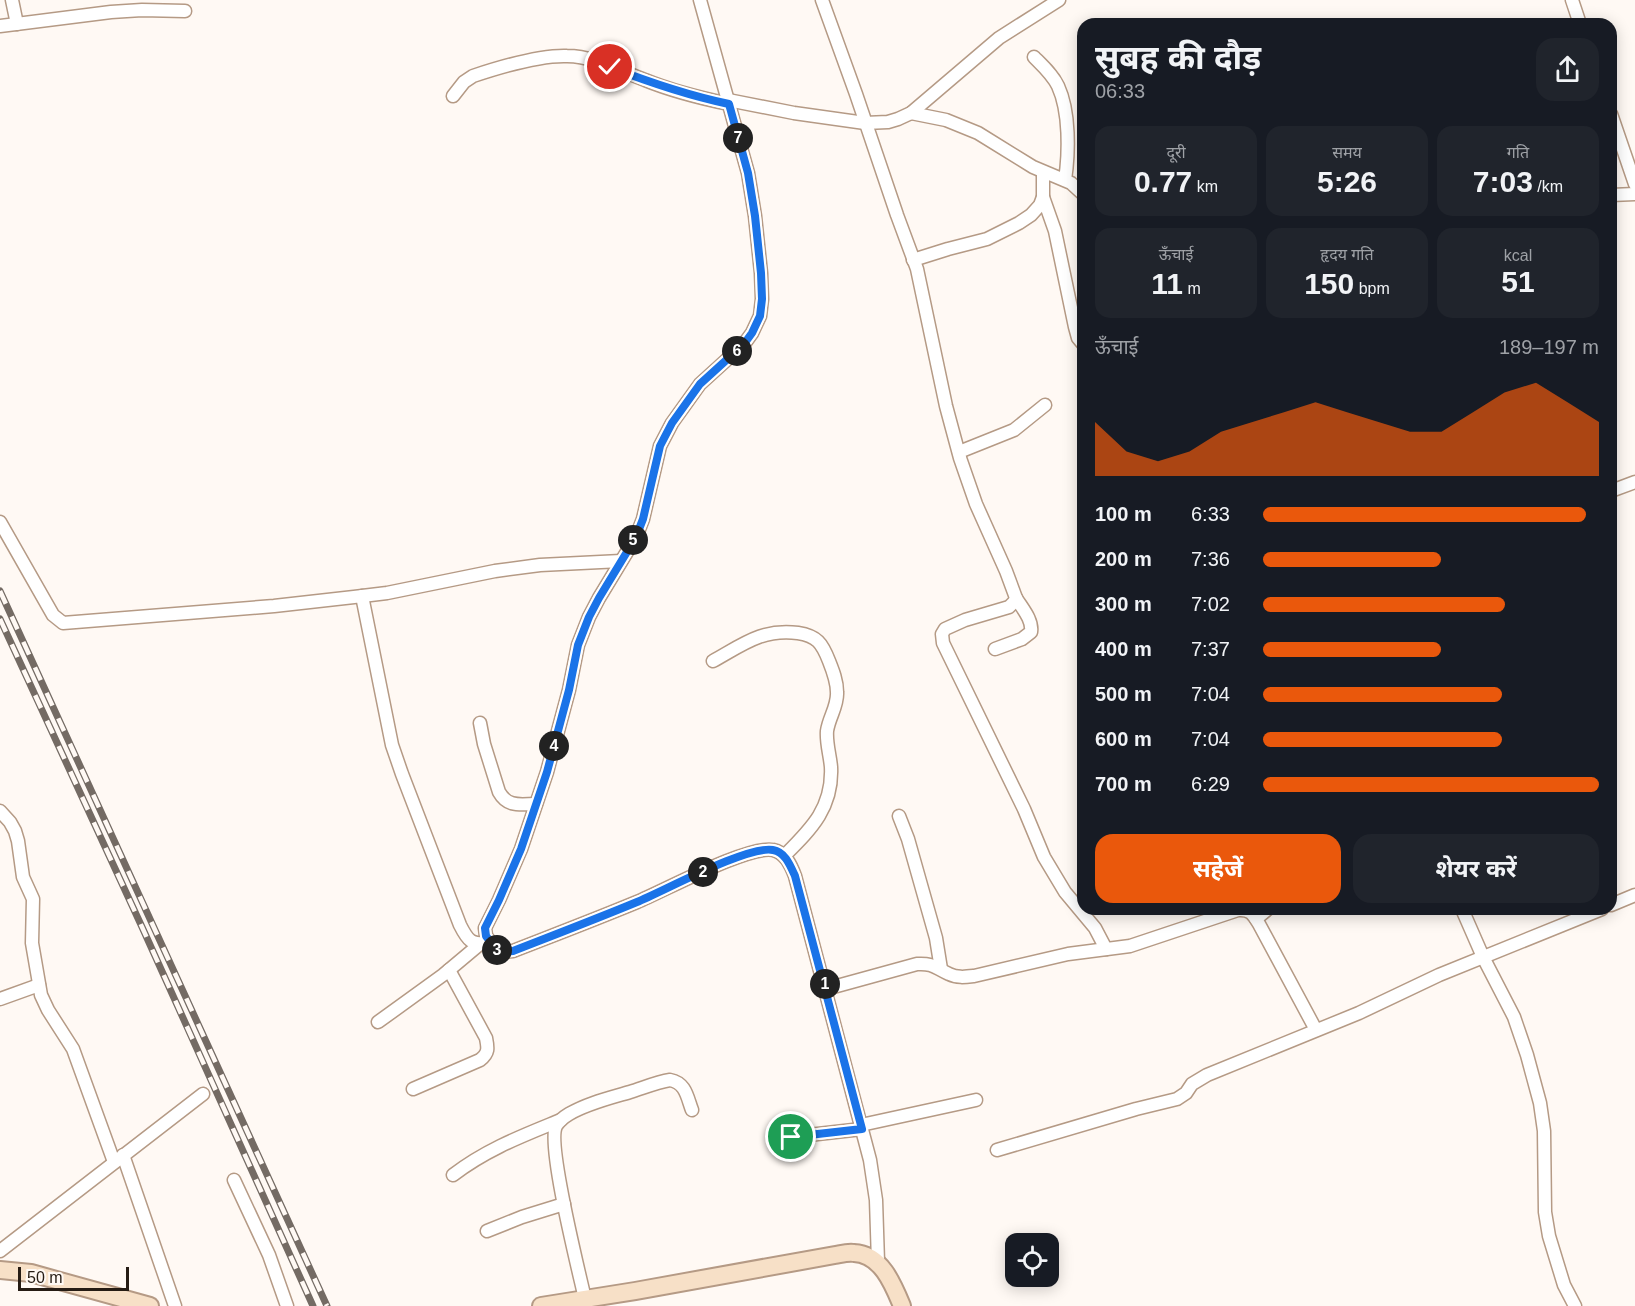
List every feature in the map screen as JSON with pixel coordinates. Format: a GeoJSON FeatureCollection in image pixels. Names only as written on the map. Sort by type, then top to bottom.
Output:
{"type":"FeatureCollection","features":[{"type":"Feature","properties":{"kind":"street"},"geometry":{"type":"LineString","coordinates":[[12,0],[17,24]]}},
{"type":"Feature","properties":{"kind":"street"},"geometry":{"type":"LineString","coordinates":[[378,1022],[485,944],[485,928],[521,849],[547,772],[567,700],[578,645],[589,617],[636,537],[643,519],[660,446],[672,423],[700,384],[744,344],[760,316],[761,273],[748,173],[700,0]]}},
{"type":"Feature","properties":{"kind":"street"},"geometry":{"type":"LineString","coordinates":[[822,0],[913,260],[922,291],[946,406],[976,504],[1016,598],[1032,627],[1031,632],[1022,639],[995,649]]}},
{"type":"Feature","properties":{"kind":"street"},"geometry":{"type":"LineString","coordinates":[[453,96],[458,87],[473,76],[546,58],[567,56],[593,61],[694,97],[866,123],[888,122],[911,112],[999,38],[1059,0]]}},
{"type":"Feature","properties":{"kind":"street"},"geometry":{"type":"LineString","coordinates":[[1572,0],[1578,18]]}},
{"type":"Feature","properties":{"kind":"street"},"geometry":{"type":"LineString","coordinates":[[0,26],[111,12],[185,11]]}},
{"type":"Feature","properties":{"kind":"street"},"geometry":{"type":"LineString","coordinates":[[1034,57],[1058,85],[1062,97],[1069,146],[1065,180]]}},
{"type":"Feature","properties":{"kind":"street"},"geometry":{"type":"LineString","coordinates":[[911,112],[961,125],[1043,173],[1065,180],[1077,188]]}},
{"type":"Feature","properties":{"kind":"street"},"geometry":{"type":"LineString","coordinates":[[1617,132],[1635,184]]}},
{"type":"Feature","properties":{"kind":"street"},"geometry":{"type":"LineString","coordinates":[[1043,173],[1043,197],[1055,231],[1077,334]]}},
{"type":"Feature","properties":{"kind":"street"},"geometry":{"type":"LineString","coordinates":[[1617,195],[1635,194]]}},
{"type":"Feature","properties":{"kind":"street"},"geometry":{"type":"LineString","coordinates":[[913,260],[1001,233],[1031,215],[1040,205],[1043,197]]}},
{"type":"Feature","properties":{"kind":"street"},"geometry":{"type":"LineString","coordinates":[[959,452],[1014,430],[1045,405]]}},
{"type":"Feature","properties":{"kind":"street"},"geometry":{"type":"LineString","coordinates":[[1617,489],[1635,482]]}},
{"type":"Feature","properties":{"kind":"street"},"geometry":{"type":"LineString","coordinates":[[0,522],[53,615],[63,623],[274,606],[387,593],[495,571],[540,565],[621,561]]}},
{"type":"Feature","properties":{"kind":"street"},"geometry":{"type":"LineString","coordinates":[[362,596],[388,728],[402,774],[460,925],[467,938],[473,942],[504,952],[513,951],[758,850],[779,851],[789,862],[795,876],[826,989],[870,1160],[876,1200],[878,1262]]}},
{"type":"Feature","properties":{"kind":"street"},"geometry":{"type":"LineString","coordinates":[[1016,598],[1009,607],[965,620],[945,629],[942,634],[943,643],[1024,809],[1044,857],[1065,892],[1077,906]]}},
{"type":"Feature","properties":{"kind":"street"},"geometry":{"type":"LineString","coordinates":[[713,661],[750,640],[772,632],[785,631],[806,634],[820,642],[835,677],[836,704],[828,724],[827,735],[832,783],[828,797],[821,814],[805,835],[783,856]]}},
{"type":"Feature","properties":{"kind":"street"},"geometry":{"type":"LineString","coordinates":[[480,723],[484,744],[503,799],[515,804],[536,804]]}},
{"type":"Feature","properties":{"kind":"street"},"geometry":{"type":"LineString","coordinates":[[0,811],[15,831],[23,877],[33,899],[32,943],[41,995],[73,1049],[119,1158],[175,1306]]}},
{"type":"Feature","properties":{"kind":"street"},"geometry":{"type":"LineString","coordinates":[[899,816],[908,839],[936,938],[941,969]]}},
{"type":"Feature","properties":{"kind":"street"},"geometry":{"type":"LineString","coordinates":[[1617,902],[1635,895]]}},
{"type":"Feature","properties":{"kind":"street"},"geometry":{"type":"LineString","coordinates":[[1084,915],[1095,928],[1106,949]]}},
{"type":"Feature","properties":{"kind":"street"},"geometry":{"type":"LineString","coordinates":[[826,989],[917,964],[927,964],[960,977],[974,976],[1068,954],[1130,946],[1223,915]]}},
{"type":"Feature","properties":{"kind":"street"},"geometry":{"type":"LineString","coordinates":[[1252,915],[1316,1030]]}},
{"type":"Feature","properties":{"kind":"street"},"geometry":{"type":"LineString","coordinates":[[1256,919],[1261,915]]}},
{"type":"Feature","properties":{"kind":"street"},"geometry":{"type":"LineString","coordinates":[[1465,915],[1514,1017],[1527,1055],[1544,1131],[1545,1212],[1549,1236],[1564,1286],[1575,1306]]}},
{"type":"Feature","properties":{"kind":"street"},"geometry":{"type":"LineString","coordinates":[[997,1150],[1177,1099],[1192,1084],[1207,1075],[1359,1013],[1439,975],[1587,915]]}},
{"type":"Feature","properties":{"kind":"street"},"geometry":{"type":"LineString","coordinates":[[413,1089],[480,1060],[488,1050],[486,1038],[449,970]]}},
{"type":"Feature","properties":{"kind":"street"},"geometry":{"type":"LineString","coordinates":[[0,999],[39,985]]}},
{"type":"Feature","properties":{"kind":"street"},"geometry":{"type":"LineString","coordinates":[[453,1175],[503,1143],[562,1119],[570,1113],[602,1100],[670,1080],[677,1081],[683,1086],[692,1110]]}},
{"type":"Feature","properties":{"kind":"street"},"geometry":{"type":"LineString","coordinates":[[0,1251],[203,1094]]}},
{"type":"Feature","properties":{"kind":"street"},"geometry":{"type":"LineString","coordinates":[[791,1137],[862,1127],[976,1100]]}},
{"type":"Feature","properties":{"kind":"street"},"geometry":{"type":"LineString","coordinates":[[562,1119],[555,1128],[554,1137],[564,1204],[571,1303]]}},
{"type":"Feature","properties":{"kind":"street"},"geometry":{"type":"LineString","coordinates":[[234,1180],[269,1255],[287,1306]]}},
{"type":"Feature","properties":{"kind":"street"},"geometry":{"type":"LineString","coordinates":[[487,1231],[564,1204]]}},
{"type":"Feature","properties":{"kind":"street"},"geometry":{"type":"LineString","coordinates":[[541,1306],[571,1303],[855,1253],[878,1262],[896,1290],[902,1306]]}},
{"type":"Feature","properties":{"kind":"street"},"geometry":{"type":"LineString","coordinates":[[0,1270],[31,1273],[150,1306]]}},
{"type":"Feature","properties":{"kind":"railway"},"geometry":{"type":"LineString","coordinates":[[0,591],[327,1306]]}},
{"type":"Feature","properties":{"kind":"railway"},"geometry":{"type":"LineString","coordinates":[[0,619],[313,1306]]}},
{"type":"Feature","properties":{"kind":"route"},"geometry":{"type":"LineString","coordinates":[[610,67],[694,97],[729,104],[748,173],[755,216],[761,273],[760,316],[744,344],[700,384],[672,423],[660,446],[643,519],[636,537],[599,598],[578,645],[569,690],[547,772],[521,849],[485,928],[486,936],[496,949],[504,952],[513,951],[758,850],[779,851],[789,862],[795,876],[862,1129],[791,1137]]}}]}
